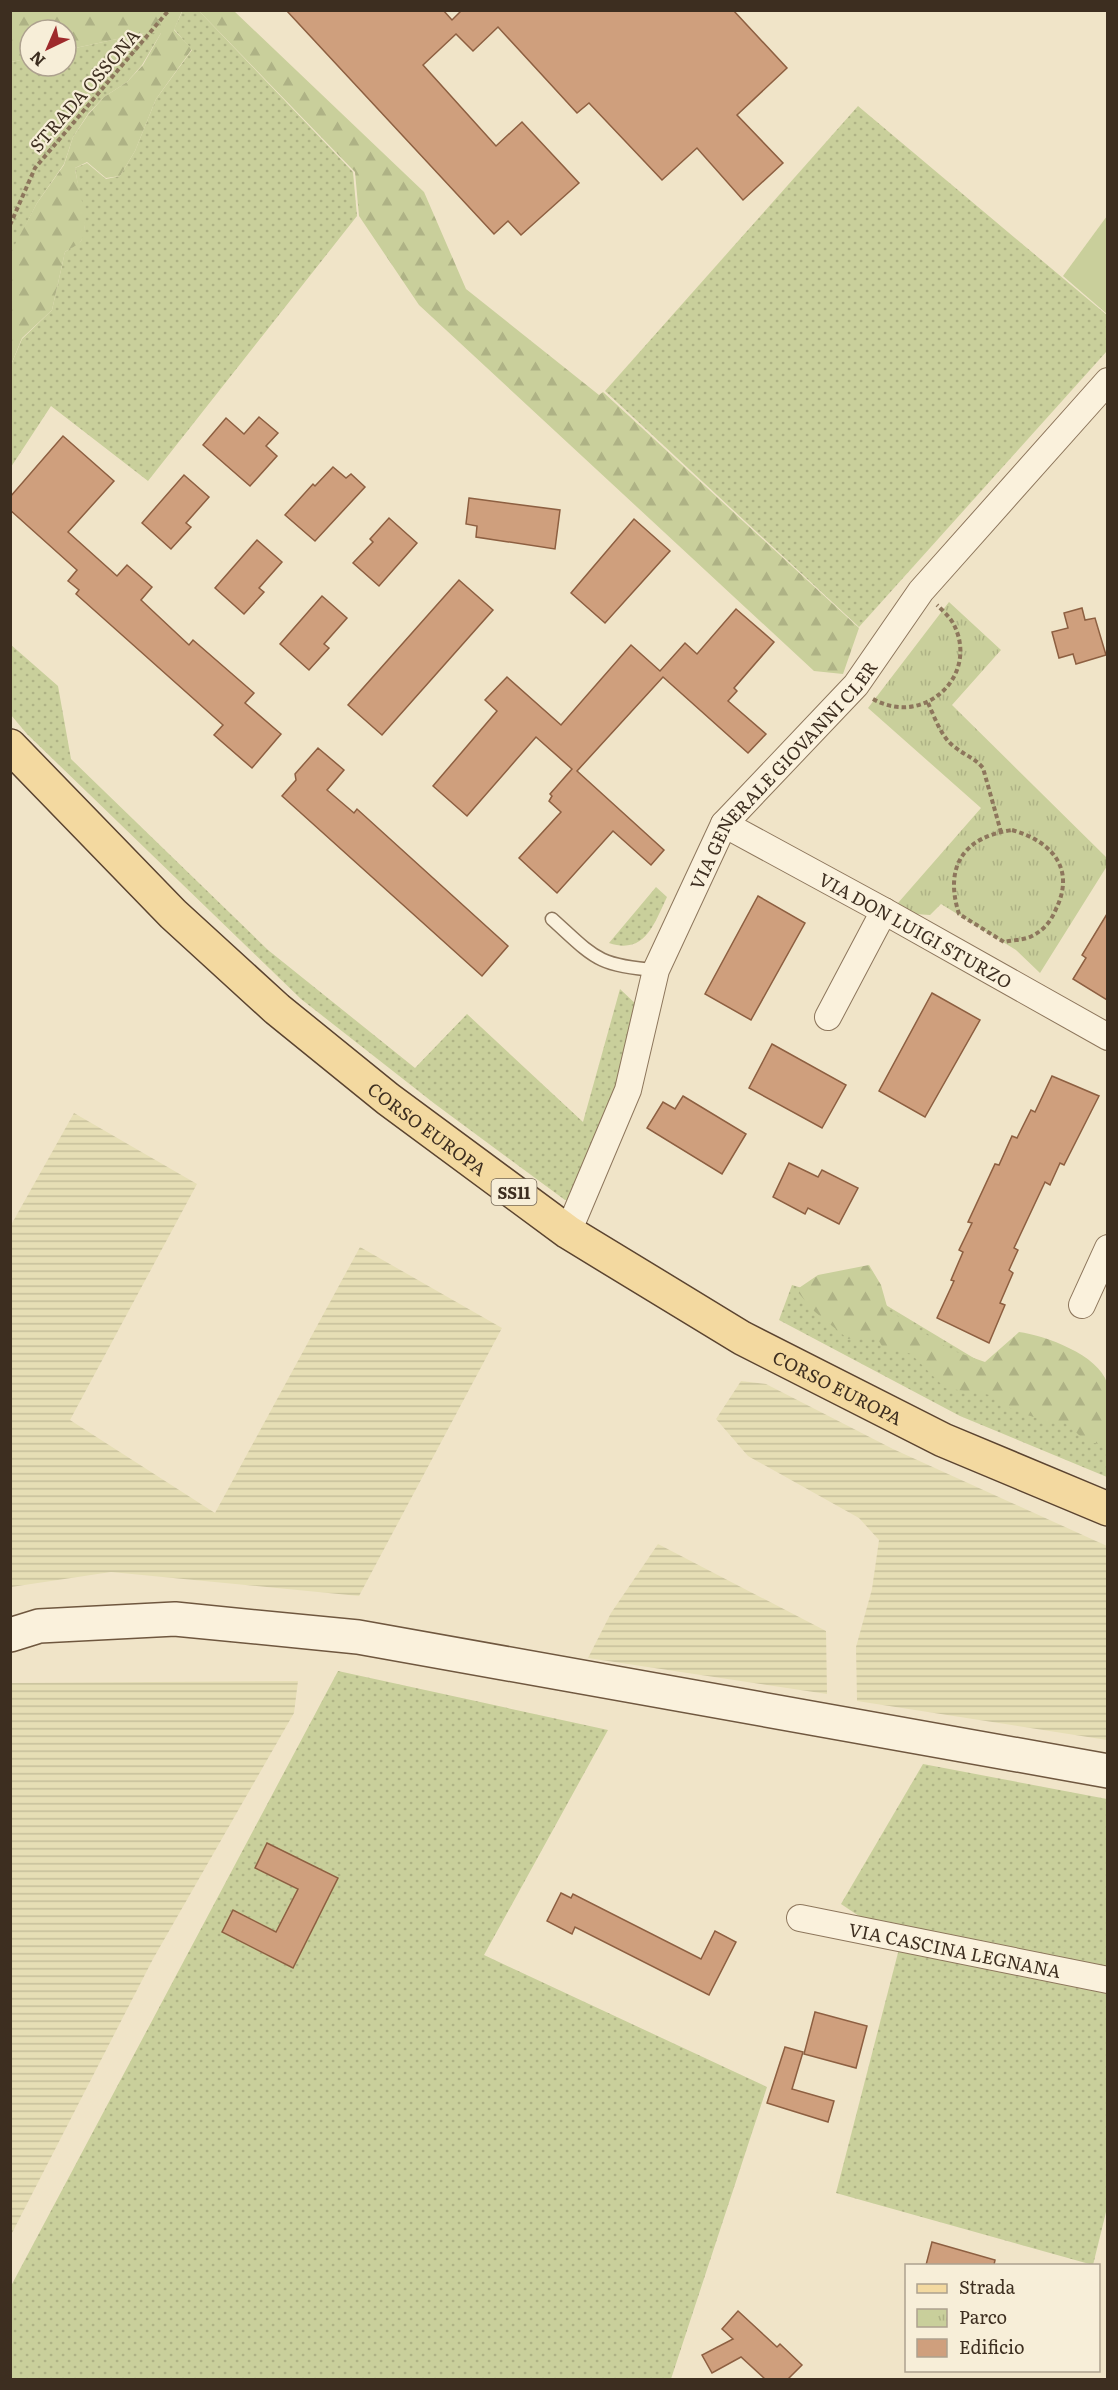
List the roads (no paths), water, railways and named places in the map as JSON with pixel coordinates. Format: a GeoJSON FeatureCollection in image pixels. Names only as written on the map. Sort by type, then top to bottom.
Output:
{"type":"FeatureCollection","features":[{"type":"Feature","properties":{"kind":"main road","name":"CORSO EUROPA"},"geometry":{"type":"LineString","coordinates":[[10,746],[172,914],[277,1009],[388,1100],[568,1232],[742,1338],[943,1440],[1107,1509]]}},
{"type":"Feature","properties":{"kind":"street","name":"VIA GENERALE GIOVANNI CLER"},"geometry":{"type":"LineString","coordinates":[[568,1232],[628,1090],[656,970],[724,824],[856,685],[921,591],[1107,381]]}},
{"type":"Feature","properties":{"kind":"street","name":"VIA DON LUIGI STURZO"},"geometry":{"type":"LineString","coordinates":[[724,824],[884,910],[1107,1037]]}},
{"type":"Feature","properties":{"kind":"street"},"geometry":{"type":"LineString","coordinates":[[828,1017],[884,910]]}},
{"type":"Feature","properties":{"kind":"street"},"geometry":{"type":"LineString","coordinates":[[1082,1305],[1107,1248]]}},
{"type":"Feature","properties":{"kind":"street"},"geometry":{"type":"LineString","coordinates":[[10,1635],[39,1626],[175,1619],[358,1637],[1107,1771]]}},
{"type":"Feature","properties":{"kind":"street","name":"VIA CASCINA LEGNANA"},"geometry":{"type":"LineString","coordinates":[[800,1918],[1107,1980]]}},
{"type":"Feature","properties":{"kind":"lane"},"geometry":{"type":"LineString","coordinates":[[552,919],[596,959],[625,968],[656,970]]}}]}
